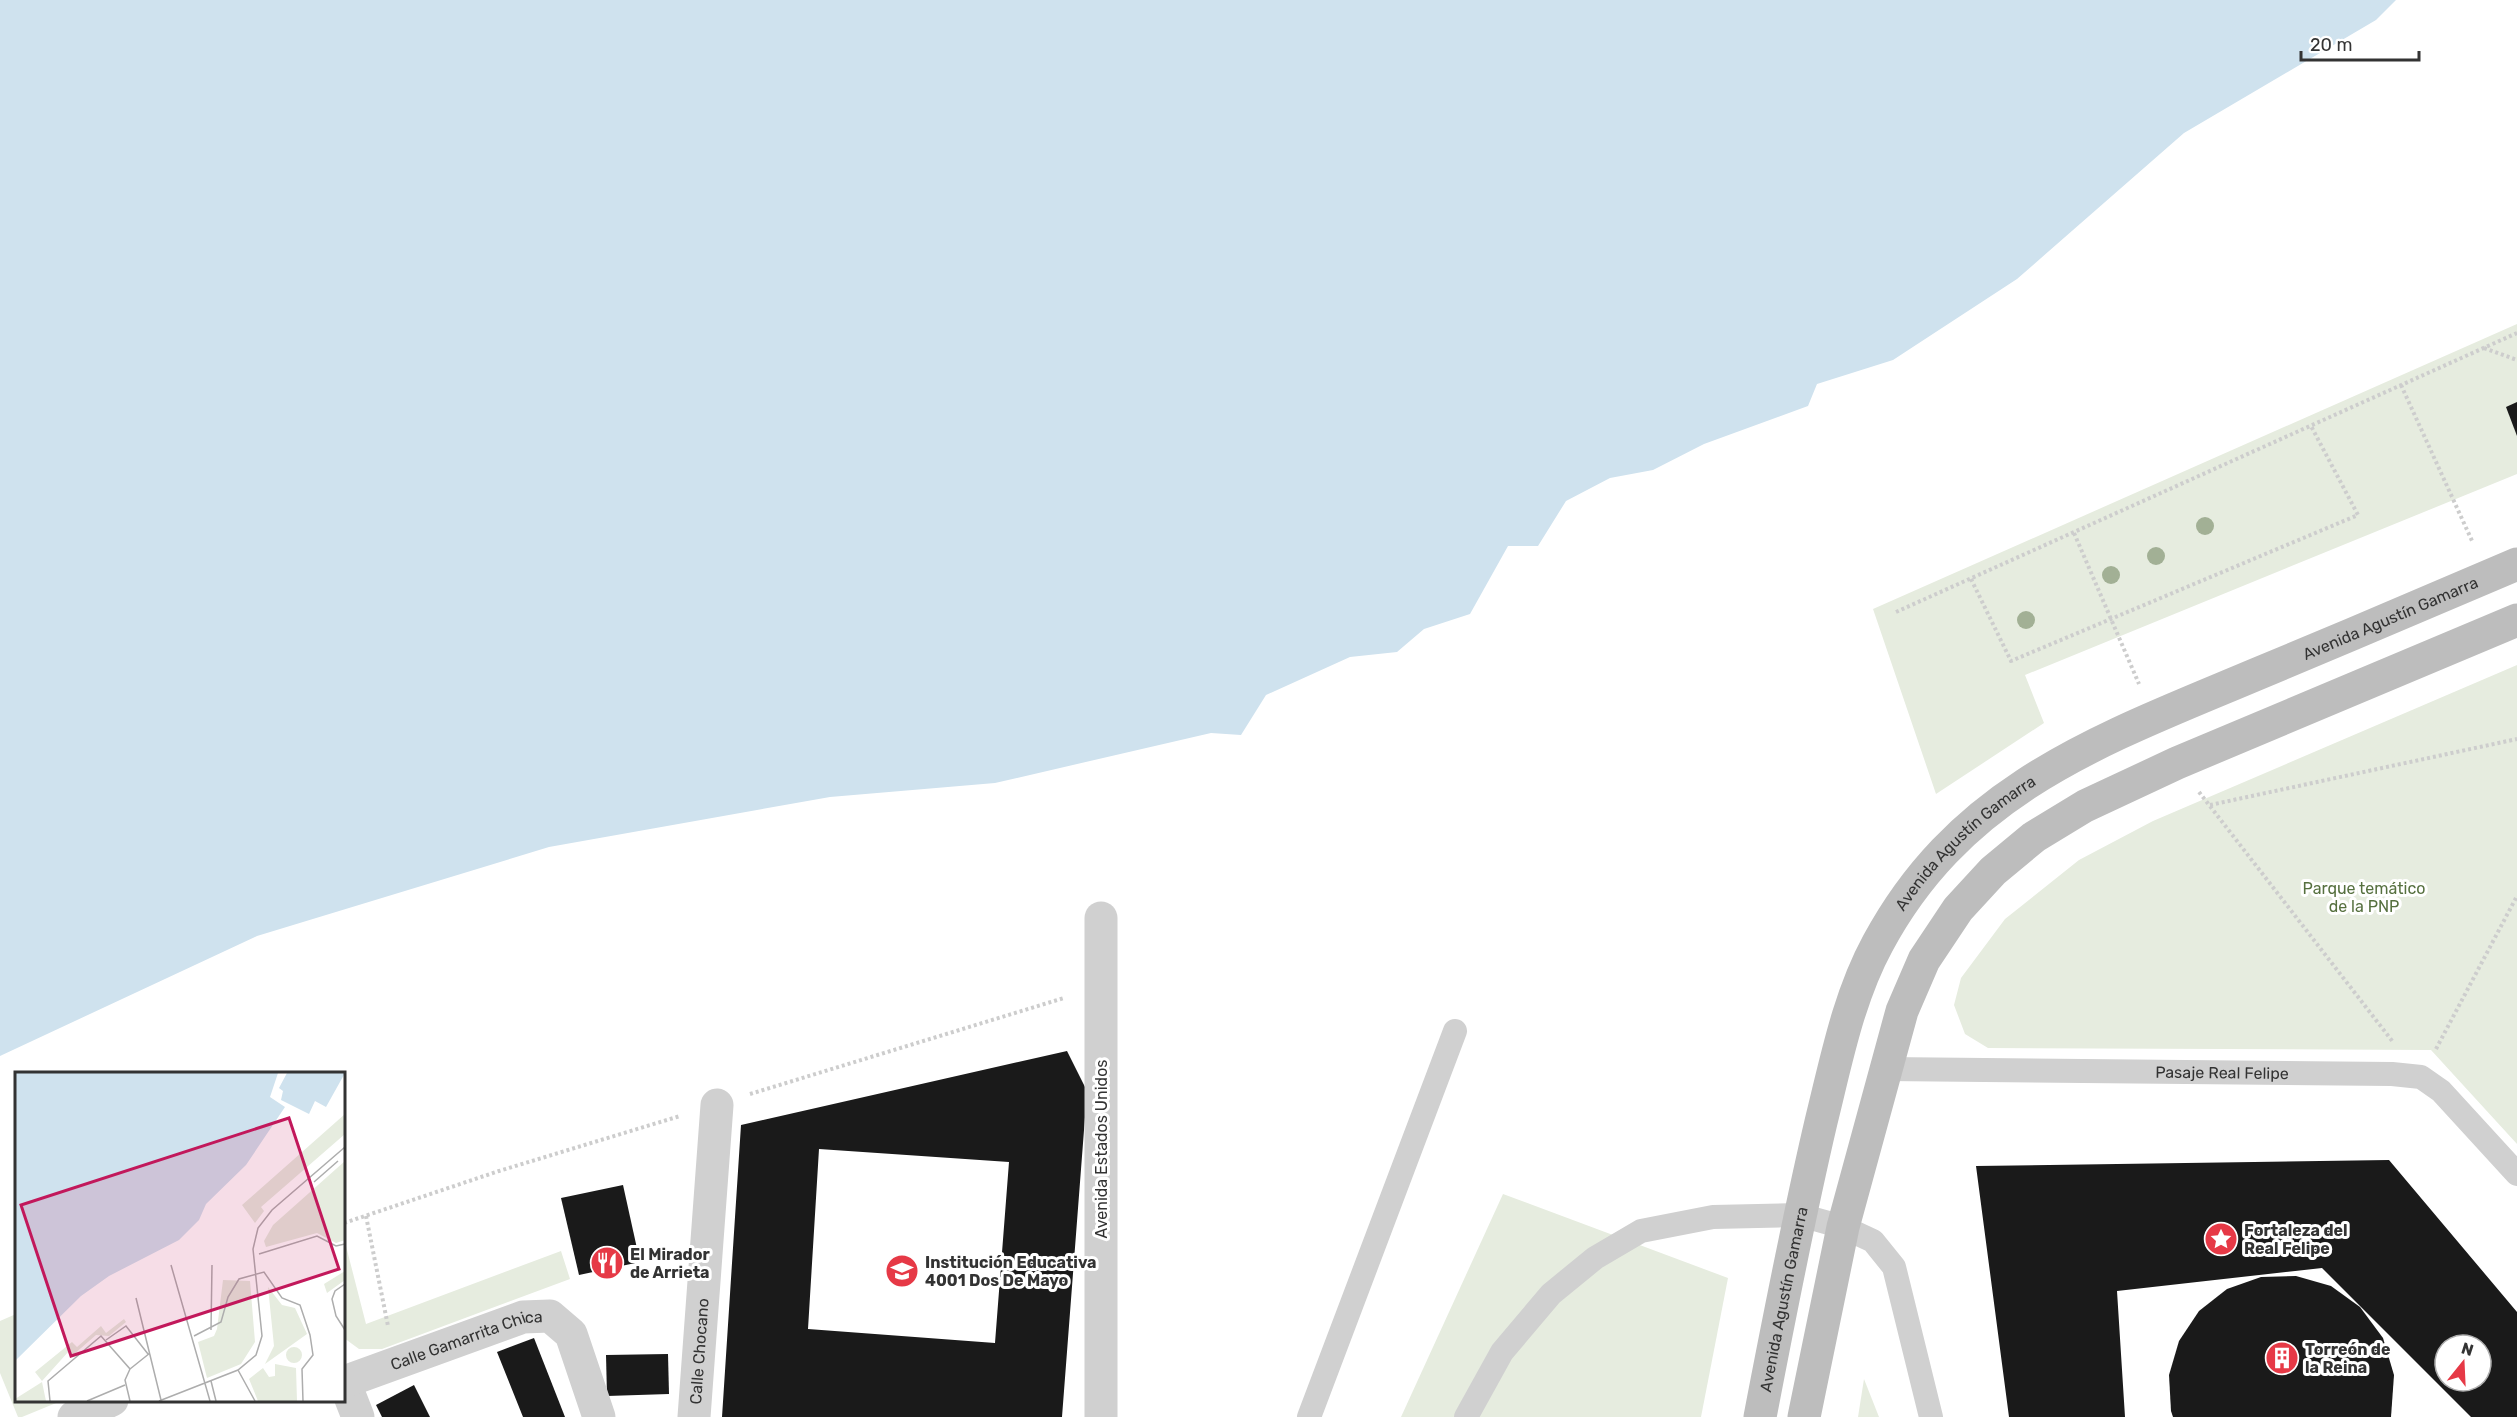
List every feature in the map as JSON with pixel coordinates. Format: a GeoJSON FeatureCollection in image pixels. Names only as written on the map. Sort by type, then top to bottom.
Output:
{"type":"FeatureCollection","features":[{"type":"Feature","properties":{"kind":"main road","name":"Avenida Agustín Gamarra"},"geometry":{"type":"LineString","coordinates":[[1760,1417],[1800,1215],[1850,1012],[1876,946],[1905,897],[1946,849],[1991,807],[2051,767],[2117,733],[2503,570]]}},
{"type":"Feature","properties":{"kind":"main road"},"geometry":{"type":"LineString","coordinates":[[1804,1417],[1843,1227],[1902,1011],[1924,960],[1958,909],[1993,871],[2034,837],[2085,806],[2177,763],[2517,620]]}},
{"type":"Feature","properties":{"kind":"street","name":"Avenida Estados Unidos"},"geometry":{"type":"LineString","coordinates":[[1101,918],[1101,1417]]}},
{"type":"Feature","properties":{"kind":"street","name":"Calle Chocano"},"geometry":{"type":"LineString","coordinates":[[694,1417],[717,1105]]}},
{"type":"Feature","properties":{"kind":"street","name":"Calle Gamarrita Chica"},"geometry":{"type":"LineString","coordinates":[[345,1382],[523,1317],[550,1316],[571,1334],[600,1417]]}},
{"type":"Feature","properties":{"kind":"street"},"geometry":{"type":"LineString","coordinates":[[345,1384],[358,1417]]}},
{"type":"Feature","properties":{"kind":"street"},"geometry":{"type":"LineString","coordinates":[[74,1417],[110,1402]]}},
{"type":"Feature","properties":{"kind":"lane"},"geometry":{"type":"LineString","coordinates":[[1309,1417],[1455,1031]]}},
{"type":"Feature","properties":{"kind":"lane","name":"Pasaje Real Felipe"},"geometry":{"type":"LineString","coordinates":[[1886,1069],[2392,1074],[2421,1077]]}},
{"type":"Feature","properties":{"kind":"lane"},"geometry":{"type":"LineString","coordinates":[[2421,1077],[2441,1091],[2517,1174]]}},
{"type":"Feature","properties":{"kind":"lane"},"geometry":{"type":"LineString","coordinates":[[1466,1417],[1502,1352],[1551,1294],[1595,1258],[1641,1231],[1713,1216],[1800,1215],[1843,1227],[1874,1241],[1894,1267],[1931,1417]]}},
{"type":"Feature","properties":{"kind":"path"},"geometry":{"type":"LineString","coordinates":[[1896,612],[2517,333]]}},
{"type":"Feature","properties":{"kind":"path"},"geometry":{"type":"LineString","coordinates":[[2484,348],[2517,360]]}},
{"type":"Feature","properties":{"kind":"path"},"geometry":{"type":"LineString","coordinates":[[2401,386],[2503,570]]}},
{"type":"Feature","properties":{"kind":"path"},"geometry":{"type":"LineString","coordinates":[[1971,579],[2011,661],[2358,515],[2311,426]]}},
{"type":"Feature","properties":{"kind":"path"},"geometry":{"type":"LineString","coordinates":[[2074,533],[2154,718]]}},
{"type":"Feature","properties":{"kind":"path"},"geometry":{"type":"LineString","coordinates":[[2210,805],[2517,739]]}},
{"type":"Feature","properties":{"kind":"path"},"geometry":{"type":"LineString","coordinates":[[2177,763],[2421,1077],[2517,896]]}},
{"type":"Feature","properties":{"kind":"path"},"geometry":{"type":"LineString","coordinates":[[366,1216],[396,1362]]}},
{"type":"Feature","properties":{"kind":"green space"},"geometry":{"type":"Polygon","coordinates":[[[2517,324],[2517,474],[2025,675],[2044,723],[1936,794],[1873,609],[2517,324]]]}},
{"type":"Feature","properties":{"kind":"green space","name":"Parque temático de la PNP"},"geometry":{"type":"Polygon","coordinates":[[[2517,665],[2517,1144],[2431,1050],[1988,1048],[1965,1034],[1954,1005],[1961,978],[2005,919],[2079,860],[2153,821],[2517,665]]]}},
{"type":"Feature","properties":{"kind":"green space"},"geometry":{"type":"Polygon","coordinates":[[[1503,1194],[1728,1278],[1701,1417],[1401,1417],[1503,1194]]]}},
{"type":"Feature","properties":{"kind":"green space"},"geometry":{"type":"Polygon","coordinates":[[[345,1246],[366,1324],[561,1251],[570,1279],[382,1349],[359,1349],[345,1339],[345,1246]]]}},
{"type":"Feature","properties":{"kind":"green space"},"geometry":{"type":"Polygon","coordinates":[[[15,1314],[15,1402],[59,1402],[18,1417],[0,1373],[0,1321],[15,1314]]]}},
{"type":"Feature","properties":{"kind":"green space"},"geometry":{"type":"Polygon","coordinates":[[[1864,1379],[1879,1417],[1858,1417],[1864,1379]]]}},
{"type":"Feature","properties":{"kind":"water"},"geometry":{"type":"Polygon","coordinates":[[[0,0],[2396,0],[2376,20],[2184,133],[2017,279],[1893,360],[1817,384],[1808,406],[1704,444],[1653,470],[1610,478],[1566,501],[1538,546],[1508,546],[1470,614],[1424,629],[1397,652],[1350,657],[1266,695],[1241,735],[1211,733],[995,783],[830,797],[549,847],[257,936],[0,1056],[0,0]]]}},
{"type":"Feature","properties":{"kind":"building"},"geometry":{"type":"Polygon","coordinates":[[[2517,402],[2517,436],[2506,407],[2517,402]]]}},
{"type":"Feature","properties":{"kind":"building","name":"Institución Educativa 4001 Dos De Mayo"},"geometry":{"type":"Polygon","coordinates":[[[1067,1051],[1087,1091],[1062,1417],[722,1417],[741,1125],[1067,1051]],[[819,1149],[808,1329],[995,1343],[1009,1162],[819,1149]]]}},
{"type":"Feature","properties":{"kind":"building","name":"Fortaleza del Real Felipe"},"geometry":{"type":"Polygon","coordinates":[[[2389,1160],[2517,1312],[2517,1417],[2471,1417],[2447,1393],[2493,1393],[2493,1333],[2433,1333],[2433,1379],[2322,1268],[2117,1291],[2125,1417],[2009,1417],[1976,1166],[2389,1160]]]}},
{"type":"Feature","properties":{"kind":"building"},"geometry":{"type":"Polygon","coordinates":[[[623,1185],[640,1262],[579,1275],[561,1198],[623,1185]]]}},
{"type":"Feature","properties":{"kind":"building","name":"Torreón de la Reina"},"geometry":{"type":"Polygon","coordinates":[[[2296,1276],[2331,1286],[2360,1307],[2383,1338],[2394,1375],[2391,1417],[2173,1417],[2169,1375],[2179,1341],[2199,1311],[2227,1289],[2261,1277],[2296,1276]]]}},
{"type":"Feature","properties":{"kind":"building"},"geometry":{"type":"Polygon","coordinates":[[[534,1338],[565,1417],[523,1417],[497,1352],[534,1338]]]}},
{"type":"Feature","properties":{"kind":"building"},"geometry":{"type":"Polygon","coordinates":[[[668,1354],[669,1394],[607,1396],[606,1355],[668,1354]]]}},
{"type":"Feature","properties":{"kind":"building"},"geometry":{"type":"Polygon","coordinates":[[[414,1385],[430,1417],[382,1417],[376,1405],[414,1385]]]}},
{"type":"Feature","properties":{"kind":"place","name":"Fortaleza del Real Felipe"},"geometry":{"type":"Point","coordinates":[2221,1239]}},
{"type":"Feature","properties":{"kind":"place","name":"El Mirador de Arrieta"},"geometry":{"type":"Point","coordinates":[607,1263]}},
{"type":"Feature","properties":{"kind":"place","name":"Institución Educativa 4001 Dos De Mayo"},"geometry":{"type":"Point","coordinates":[902,1271]}},
{"type":"Feature","properties":{"kind":"place","name":"Torreón de la Reina"},"geometry":{"type":"Point","coordinates":[2282,1358]}}]}
